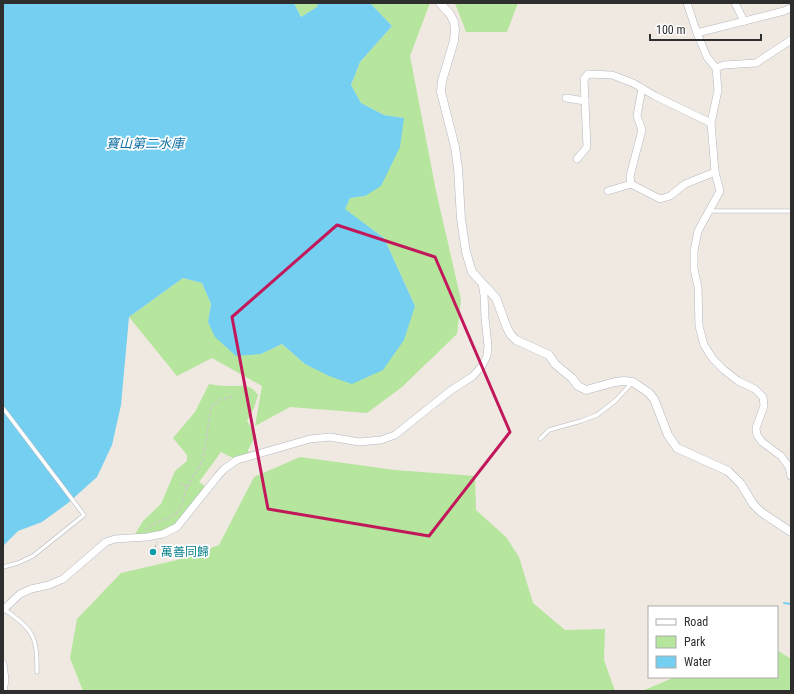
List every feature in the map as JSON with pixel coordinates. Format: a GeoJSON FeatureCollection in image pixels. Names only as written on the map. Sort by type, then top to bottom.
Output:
{"type":"FeatureCollection","features":[{"type":"Feature","properties":{"kind":"street"},"geometry":{"type":"LineString","coordinates":[[440,3],[450,14],[454,22],[455,30],[454,41],[442,81],[442,92],[455,147],[458,168],[461,218],[466,252],[472,272],[496,298],[511,335],[516,340],[549,355],[555,364],[572,378],[578,386],[586,390],[624,381],[633,382],[649,393],[654,399],[668,435],[677,448],[728,471],[741,484],[753,504],[761,512],[791,532]]}},
{"type":"Feature","properties":{"kind":"street"},"geometry":{"type":"LineString","coordinates":[[687,3],[707,57],[716,68],[718,90],[711,123],[715,172],[720,191],[698,231],[694,251],[694,268],[698,287],[699,326],[704,345],[713,359],[738,381],[755,389],[763,397],[764,406],[756,428],[757,435],[762,442],[781,456],[789,467],[791,476]]}},
{"type":"Feature","properties":{"kind":"street"},"geometry":{"type":"LineString","coordinates":[[735,3],[744,21]]}},
{"type":"Feature","properties":{"kind":"street"},"geometry":{"type":"LineString","coordinates":[[697,33],[791,8]]}},
{"type":"Feature","properties":{"kind":"street"},"geometry":{"type":"LineString","coordinates":[[716,68],[756,63],[791,40]]}},
{"type":"Feature","properties":{"kind":"street"},"geometry":{"type":"LineString","coordinates":[[577,159],[587,147],[584,80],[588,74],[612,75],[633,83],[655,96],[711,123]]}},
{"type":"Feature","properties":{"kind":"street"},"geometry":{"type":"LineString","coordinates":[[631,184],[630,176],[642,130],[637,116],[642,88]]}},
{"type":"Feature","properties":{"kind":"street"},"geometry":{"type":"LineString","coordinates":[[566,98],[585,101]]}},
{"type":"Feature","properties":{"kind":"street"},"geometry":{"type":"LineString","coordinates":[[608,191],[631,184],[660,199],[670,196],[685,184],[715,172]]}},
{"type":"Feature","properties":{"kind":"street"},"geometry":{"type":"LineString","coordinates":[[4,610],[20,594],[49,585],[63,578],[106,542],[115,539],[147,538],[163,534],[177,527],[224,469],[237,460],[310,439],[330,437],[358,442],[381,440],[395,435],[450,391],[473,376],[482,366],[487,356],[488,346],[482,283]]}},
{"type":"Feature","properties":{"kind":"street"},"geometry":{"type":"LineString","coordinates":[[3,664],[5,680],[3,691]]}},
{"type":"Feature","properties":{"kind":"lane"},"geometry":{"type":"LineString","coordinates":[[709,211],[791,211]]}},
{"type":"Feature","properties":{"kind":"lane"},"geometry":{"type":"LineString","coordinates":[[540,439],[549,430],[582,421],[597,415],[615,401],[633,382]]}},
{"type":"Feature","properties":{"kind":"lane"},"geometry":{"type":"LineString","coordinates":[[3,408],[84,515],[33,556],[18,563],[3,567]]}},
{"type":"Feature","properties":{"kind":"lane"},"geometry":{"type":"LineString","coordinates":[[4,610],[23,622],[32,633],[37,649],[36,672]]}},
{"type":"Feature","properties":{"kind":"path"},"geometry":{"type":"LineString","coordinates":[[139,538],[149,527],[180,511],[187,487],[203,460],[210,407],[220,400],[234,396]]}},
{"type":"Feature","properties":{"kind":"path"},"geometry":{"type":"LineString","coordinates":[[180,483],[187,487]]}},
{"type":"Feature","properties":{"kind":"highlighted area"},"geometry":{"type":"Polygon","coordinates":[[[337,225],[435,257],[510,432],[429,536],[268,509],[232,317],[337,225]]]}},
{"type":"Feature","properties":{"kind":"green space"},"geometry":{"type":"Polygon","coordinates":[[[294,3],[318,3],[317,7],[301,17],[294,3]]]}},
{"type":"Feature","properties":{"kind":"green space"},"geometry":{"type":"Polygon","coordinates":[[[370,3],[430,3],[410,56],[436,191],[461,300],[457,334],[402,387],[367,413],[290,407],[255,426],[262,386],[212,358],[177,376],[129,317],[183,278],[202,283],[211,304],[208,323],[261,354],[282,344],[305,364],[415,306],[384,238],[344,209],[350,198],[365,196],[404,118],[384,115],[361,103],[351,85],[360,62],[392,26],[370,3]]]}},
{"type":"Feature","properties":{"kind":"green space"},"geometry":{"type":"Polygon","coordinates":[[[455,3],[518,3],[507,32],[466,32],[455,3]]]}},
{"type":"Feature","properties":{"kind":"green space"},"geometry":{"type":"Polygon","coordinates":[[[209,384],[245,386],[255,391],[258,395],[254,408],[247,421],[256,435],[248,450],[250,456],[237,460],[221,452],[199,482],[208,488],[177,527],[133,538],[143,521],[161,504],[175,471],[187,461],[187,455],[173,438],[195,412],[209,384]]]}},
{"type":"Feature","properties":{"kind":"green space"},"geometry":{"type":"Polygon","coordinates":[[[300,457],[395,470],[475,476],[476,510],[506,537],[519,557],[533,603],[565,630],[605,629],[604,660],[615,691],[83,691],[70,658],[77,619],[121,573],[177,560],[219,545],[254,477],[300,457]]]}},
{"type":"Feature","properties":{"kind":"green space"},"geometry":{"type":"Polygon","coordinates":[[[778,651],[791,659],[791,691],[642,691],[673,678],[778,678],[778,651]]]}},
{"type":"Feature","properties":{"kind":"water","name":"寶山第二水庫"},"geometry":{"type":"Polygon","coordinates":[[[3,3],[294,3],[301,17],[317,7],[318,3],[370,3],[392,26],[360,62],[351,85],[361,103],[384,115],[404,118],[400,147],[381,186],[365,196],[350,198],[345,209],[384,238],[415,306],[404,340],[383,370],[352,384],[329,376],[305,364],[282,344],[261,354],[236,356],[215,337],[208,322],[211,304],[202,283],[183,278],[129,317],[121,405],[112,445],[97,477],[68,503],[42,522],[18,531],[3,546],[3,3]]]}},
{"type":"Feature","properties":{"kind":"waterway"},"geometry":{"type":"LineString","coordinates":[[784,603],[791,604]]}},
{"type":"Feature","properties":{"kind":"place","name":"萬善同歸"},"geometry":{"type":"Point","coordinates":[153,552]}}]}
